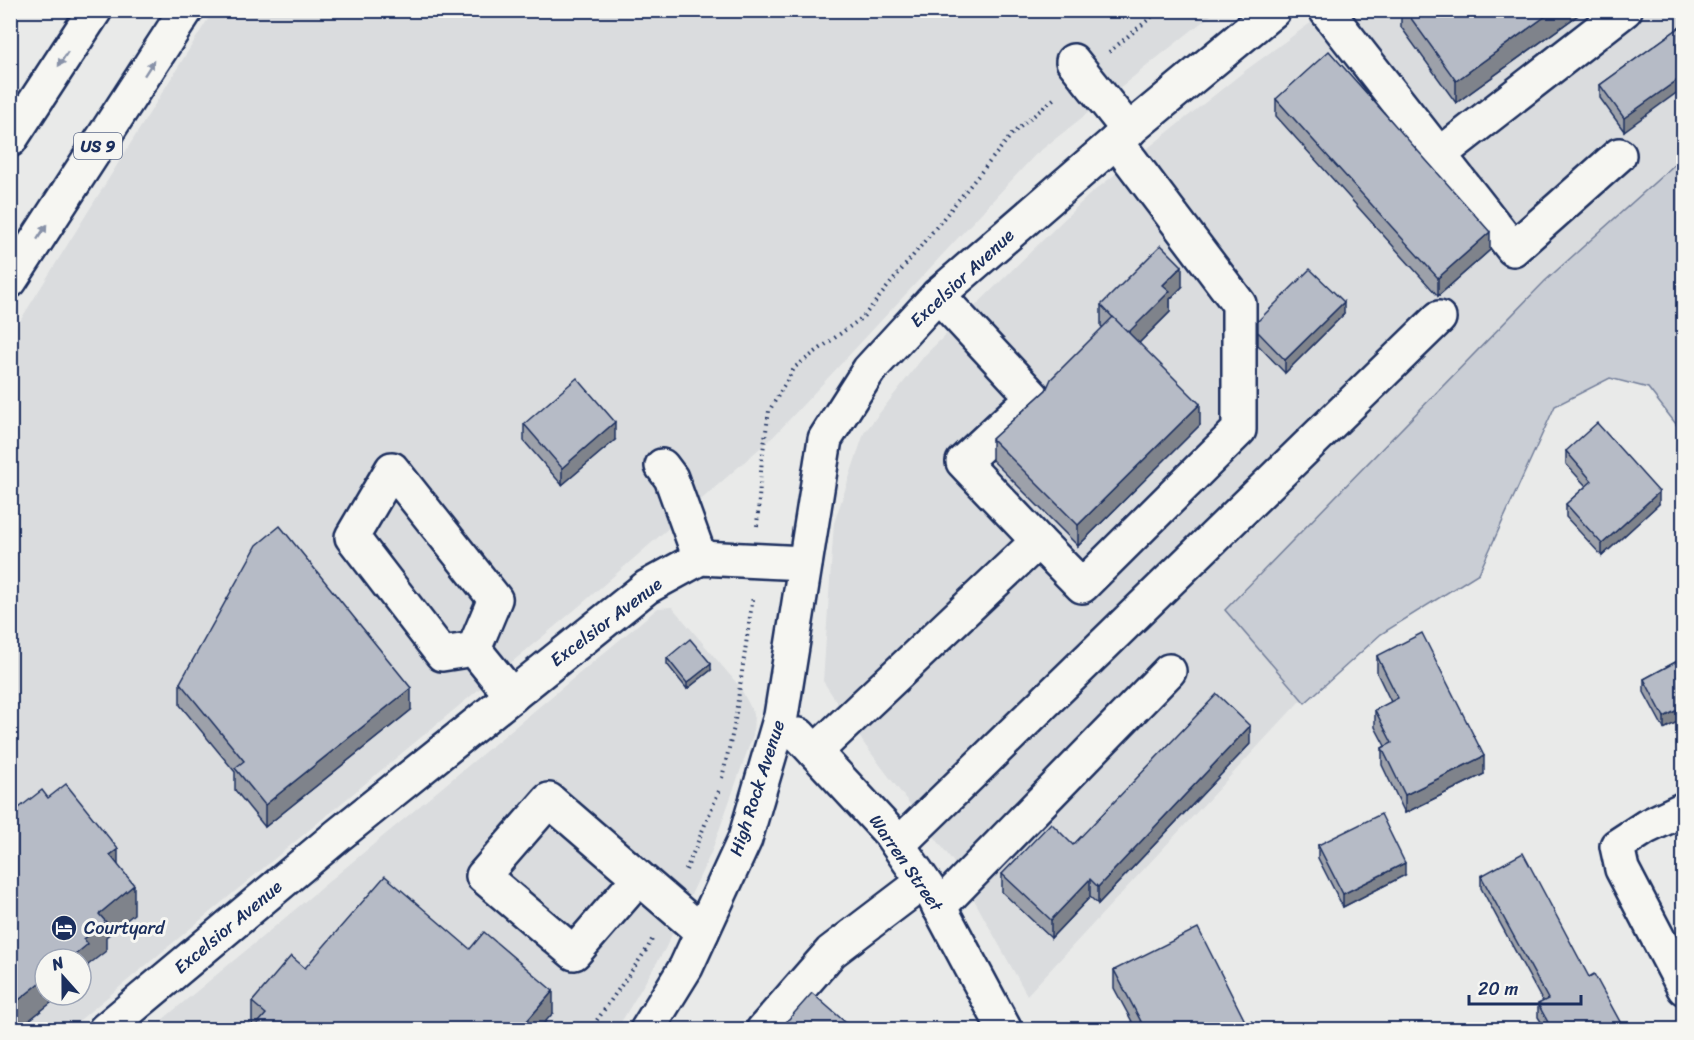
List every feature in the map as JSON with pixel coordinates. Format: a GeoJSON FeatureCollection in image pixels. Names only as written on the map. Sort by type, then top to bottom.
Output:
{"type":"FeatureCollection","features":[{"type":"Feature","properties":{"kind":"main road"},"geometry":{"type":"LineString","coordinates":[[10,140],[95,10]]}},
{"type":"Feature","properties":{"kind":"main road","name":"US 9"},"geometry":{"type":"LineString","coordinates":[[10,281],[186,10]]}},
{"type":"Feature","properties":{"kind":"main road","name":"Excelsior Avenue"},"geometry":{"type":"LineString","coordinates":[[805,563],[825,439],[869,370],[938,295],[1122,136],[1274,10]]}},
{"type":"Feature","properties":{"kind":"main road"},"geometry":{"type":"LineString","coordinates":[[1326,10],[1512,249],[1619,155]]}},
{"type":"Feature","properties":{"kind":"main road"},"geometry":{"type":"LineString","coordinates":[[1439,155],[1625,10]]}},
{"type":"Feature","properties":{"kind":"main road"},"geometry":{"type":"LineString","coordinates":[[938,295],[1033,397],[963,462],[1082,586],[1239,430],[1239,304],[1122,136],[1078,67]]}},
{"type":"Feature","properties":{"kind":"main road"},"geometry":{"type":"LineString","coordinates":[[898,845],[1438,318]]}},
{"type":"Feature","properties":{"kind":"main road"},"geometry":{"type":"LineString","coordinates":[[662,466],[671,478],[700,558],[805,563]]}},
{"type":"Feature","properties":{"kind":"main road"},"geometry":{"type":"LineString","coordinates":[[392,469],[495,598],[474,649],[442,654],[352,537],[392,469]]}},
{"type":"Feature","properties":{"kind":"main road"},"geometry":{"type":"LineString","coordinates":[[815,752],[1038,541]]}},
{"type":"Feature","properties":{"kind":"main road","name":"Excelsior Avenue"},"geometry":{"type":"LineString","coordinates":[[105,1029],[337,836],[647,586],[700,558]]}},
{"type":"Feature","properties":{"kind":"main road","name":"High Rock Avenue"},"geometry":{"type":"LineString","coordinates":[[647,1029],[686,967],[745,839],[781,716],[805,563]]}},
{"type":"Feature","properties":{"kind":"main road"},"geometry":{"type":"LineString","coordinates":[[474,649],[512,696]]}},
{"type":"Feature","properties":{"kind":"main road"},"geometry":{"type":"LineString","coordinates":[[763,1029],[831,952],[931,895],[1169,671]]}},
{"type":"Feature","properties":{"kind":"main road","name":"Warren Street"},"geometry":{"type":"LineString","coordinates":[[781,716],[889,832],[931,895],[1005,1029]]}},
{"type":"Feature","properties":{"kind":"main road"},"geometry":{"type":"LineString","coordinates":[[639,878],[574,953],[483,876],[549,800],[702,932]]}},
{"type":"Feature","properties":{"kind":"main road"},"geometry":{"type":"LineString","coordinates":[[1683,808],[1646,827],[1617,846],[1622,869],[1683,988]]}},
{"type":"Feature","properties":{"kind":"path"},"geometry":{"type":"LineString","coordinates":[[757,524],[762,458],[769,411],[795,368],[863,317],[1013,133],[1078,67],[1160,10]]}},
{"type":"Feature","properties":{"kind":"path"},"geometry":{"type":"LineString","coordinates":[[590,1029],[647,949],[671,905],[720,788],[734,727],[752,601]]}},
{"type":"Feature","properties":{"kind":"shaded area"},"geometry":{"type":"Polygon","coordinates":[[[213,11],[1216,11],[1035,155],[774,436],[577,608],[69,1029],[11,1029],[10,337],[213,11]]]}},
{"type":"Feature","properties":{"kind":"shaded area"},"geometry":{"type":"Polygon","coordinates":[[[1327,11],[1683,11],[1683,173],[1313,687],[1027,995],[952,860],[865,745],[823,681],[834,523],[864,433],[925,355],[1089,195],[1246,70],[1327,11]]]}},
{"type":"Feature","properties":{"kind":"shaded area"},"geometry":{"type":"Polygon","coordinates":[[[1683,157],[1683,433],[1648,388],[1610,378],[1555,406],[1479,573],[1381,634],[1305,703],[1225,610],[1545,281],[1683,157]]]}},
{"type":"Feature","properties":{"kind":"shaded area"},"geometry":{"type":"Polygon","coordinates":[[[672,607],[740,687],[754,714],[753,735],[711,853],[665,949],[617,1029],[150,1030],[658,608],[672,607]]]}},
{"type":"Feature","properties":{"kind":"building"},"geometry":{"type":"Polygon","coordinates":[[[1405,10],[1554,10],[1456,81],[1405,10]]]}},
{"type":"Feature","properties":{"kind":"building"},"geometry":{"type":"Polygon","coordinates":[[[1683,25],[1683,76],[1624,118],[1600,85],[1683,25]]]}},
{"type":"Feature","properties":{"kind":"building"},"geometry":{"type":"Polygon","coordinates":[[[1329,51],[1490,232],[1438,278],[1276,99],[1329,51]]]}},
{"type":"Feature","properties":{"kind":"building"},"geometry":{"type":"Polygon","coordinates":[[[1161,245],[1182,266],[1163,285],[1170,291],[1128,333],[1101,305],[1161,245]]]}},
{"type":"Feature","properties":{"kind":"building"},"geometry":{"type":"Polygon","coordinates":[[[1310,269],[1344,302],[1285,360],[1258,332],[1258,321],[1310,269]]]}},
{"type":"Feature","properties":{"kind":"building"},"geometry":{"type":"Polygon","coordinates":[[[1113,317],[1200,404],[1078,525],[992,439],[1046,390],[1051,379],[1113,317]]]}},
{"type":"Feature","properties":{"kind":"building"},"geometry":{"type":"Polygon","coordinates":[[[577,378],[615,422],[562,468],[524,424],[577,378]]]}},
{"type":"Feature","properties":{"kind":"building"},"geometry":{"type":"Polygon","coordinates":[[[1597,423],[1659,492],[1602,544],[1566,504],[1592,481],[1566,451],[1597,423]]]}},
{"type":"Feature","properties":{"kind":"building"},"geometry":{"type":"Polygon","coordinates":[[[280,526],[411,688],[265,805],[235,768],[244,761],[180,683],[257,545],[280,526]]]}},
{"type":"Feature","properties":{"kind":"building"},"geometry":{"type":"Polygon","coordinates":[[[1422,633],[1484,756],[1405,795],[1382,748],[1392,743],[1375,710],[1398,698],[1377,656],[1422,633]]]}},
{"type":"Feature","properties":{"kind":"building"},"geometry":{"type":"Polygon","coordinates":[[[690,639],[711,664],[687,683],[667,658],[690,639]]]}},
{"type":"Feature","properties":{"kind":"building"},"geometry":{"type":"Polygon","coordinates":[[[1683,658],[1683,707],[1664,717],[1644,679],[1683,658]]]}},
{"type":"Feature","properties":{"kind":"building"},"geometry":{"type":"Polygon","coordinates":[[[1217,694],[1250,726],[1098,887],[1090,879],[1051,920],[1002,874],[1051,823],[1073,845],[1217,694]]]}},
{"type":"Feature","properties":{"kind":"building","name":"Courtyard"},"geometry":{"type":"Polygon","coordinates":[[[66,784],[118,849],[110,855],[134,885],[99,914],[106,922],[84,939],[88,944],[84,947],[33,947],[33,989],[10,1007],[10,815],[42,790],[48,798],[66,784]]]}},
{"type":"Feature","properties":{"kind":"building"},"geometry":{"type":"Polygon","coordinates":[[[1381,814],[1405,863],[1343,894],[1318,845],[1381,814]]]}},
{"type":"Feature","properties":{"kind":"building"},"geometry":{"type":"Polygon","coordinates":[[[1523,853],[1589,977],[1594,974],[1624,1029],[1543,1029],[1550,1026],[1538,1004],[1548,999],[1481,876],[1523,853]]]}},
{"type":"Feature","properties":{"kind":"building"},"geometry":{"type":"Polygon","coordinates":[[[385,876],[470,949],[484,932],[553,991],[520,1029],[253,1029],[266,1014],[252,1002],[291,956],[305,968],[385,876]]]}},
{"type":"Feature","properties":{"kind":"building"},"geometry":{"type":"Polygon","coordinates":[[[1198,928],[1246,1023],[1251,1021],[1255,1029],[1145,1029],[1114,970],[1198,928]]]}},
{"type":"Feature","properties":{"kind":"building"},"geometry":{"type":"Polygon","coordinates":[[[812,993],[853,1029],[780,1029],[812,993]]]}},
{"type":"Feature","properties":{"kind":"place","name":"Courtyard"},"geometry":{"type":"Point","coordinates":[64,928]}}]}
